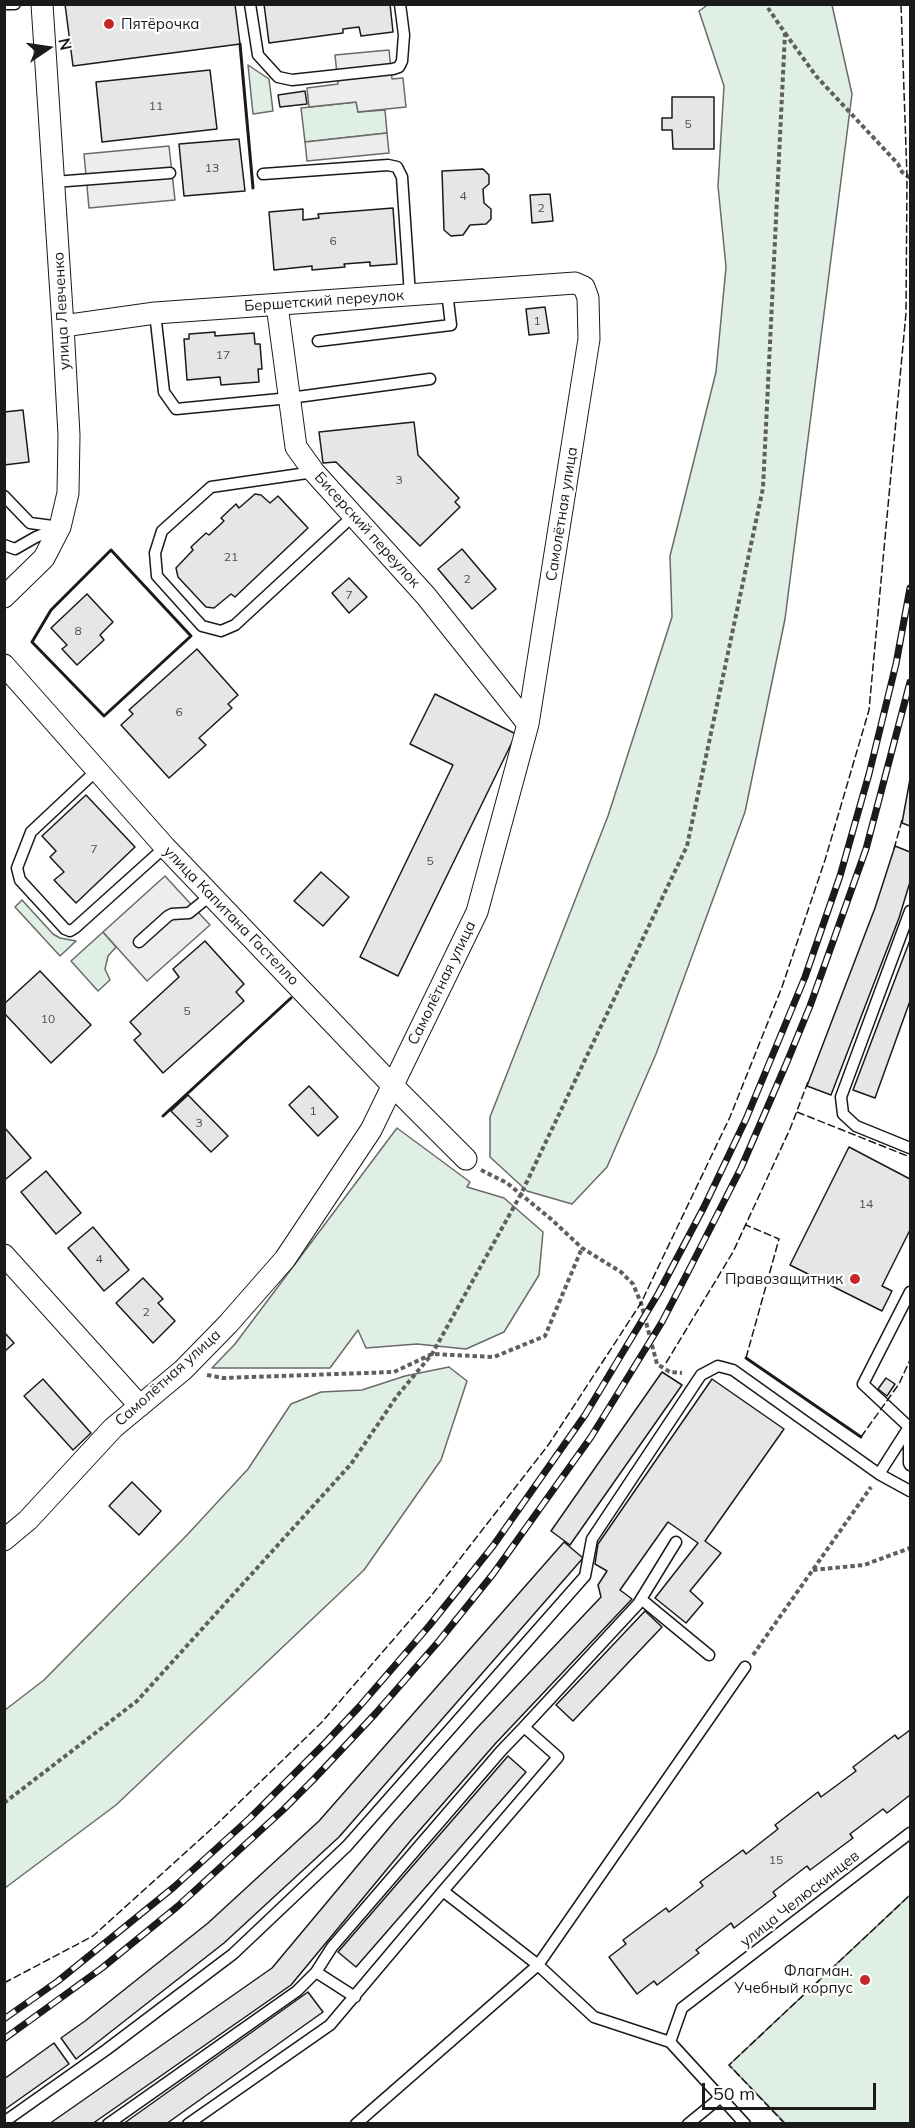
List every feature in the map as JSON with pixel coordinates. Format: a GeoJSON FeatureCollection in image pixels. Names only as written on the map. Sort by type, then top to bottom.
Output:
{"type":"FeatureCollection","features":[{"type":"Feature","properties":{"kind":"street","name":"улица Левченко"},"geometry":{"type":"LineString","coordinates":[[4,597],[44,558],[60,527],[68,493],[69,435],[42,4]]}},
{"type":"Feature","properties":{"kind":"street","name":"Бершетский переулок"},"geometry":{"type":"LineString","coordinates":[[63,326],[155,313],[575,283],[584,287]]}},
{"type":"Feature","properties":{"kind":"street","name":"Самолётная улица"},"geometry":{"type":"LineString","coordinates":[[4,1540],[28,1520],[113,1428],[183,1370],[228,1324],[285,1259],[371,1130],[477,912],[528,724],[589,339],[588,298],[584,287]]}},
{"type":"Feature","properties":{"kind":"street","name":"Бисерский переулок"},"geometry":{"type":"LineString","coordinates":[[277,305],[296,447],[314,472],[426,596],[528,724]]}},
{"type":"Feature","properties":{"kind":"street","name":"улица Капитана Гастелло"},"geometry":{"type":"LineString","coordinates":[[4,665],[165,847],[392,1085],[466,1159]]}},
{"type":"Feature","properties":{"kind":"street"},"geometry":{"type":"LineString","coordinates":[[4,1255],[140,1406]]}},
{"type":"Feature","properties":{"kind":"lane"},"geometry":{"type":"LineString","coordinates":[[5,4],[15,4]]}},
{"type":"Feature","properties":{"kind":"lane"},"geometry":{"type":"LineString","coordinates":[[250,4],[258,55],[278,77],[292,80],[399,67],[402,61],[404,35],[400,4]]}},
{"type":"Feature","properties":{"kind":"lane"},"geometry":{"type":"LineString","coordinates":[[263,174],[388,165],[397,167],[402,177],[410,295]]}},
{"type":"Feature","properties":{"kind":"lane"},"geometry":{"type":"LineString","coordinates":[[54,182],[170,173]]}},
{"type":"Feature","properties":{"kind":"lane"},"geometry":{"type":"LineString","coordinates":[[318,341],[451,325],[447,292]]}},
{"type":"Feature","properties":{"kind":"lane"},"geometry":{"type":"LineString","coordinates":[[155,313],[164,392],[176,409],[290,398],[430,379]]}},
{"type":"Feature","properties":{"kind":"lane"},"geometry":{"type":"LineString","coordinates":[[314,472],[211,487],[162,531],[155,553],[157,576],[202,626],[221,631],[235,625],[353,516]]}},
{"type":"Feature","properties":{"kind":"lane"},"geometry":{"type":"LineString","coordinates":[[4,496],[30,523],[60,527]]}},
{"type":"Feature","properties":{"kind":"lane"},"geometry":{"type":"LineString","coordinates":[[4,545],[15,549],[60,527]]}},
{"type":"Feature","properties":{"kind":"lane"},"geometry":{"type":"LineString","coordinates":[[96,771],[31,832],[17,868],[20,880],[65,929],[70,931],[165,847]]}},
{"type":"Feature","properties":{"kind":"lane"},"geometry":{"type":"LineString","coordinates":[[139,942],[168,916],[189,913],[211,895]]}},
{"type":"Feature","properties":{"kind":"lane"},"geometry":{"type":"LineString","coordinates":[[910,910],[841,1097],[843,1114],[856,1126],[910,1148]]}},
{"type":"Feature","properties":{"kind":"lane"},"geometry":{"type":"LineString","coordinates":[[910,1292],[862,1384],[909,1427],[910,1463]]}},
{"type":"Feature","properties":{"kind":"lane"},"geometry":{"type":"LineString","coordinates":[[4,2122],[106,2050],[233,1954],[347,1846],[585,1576],[592,1539],[701,1375],[718,1366],[733,1370],[879,1474],[910,1491]]}},
{"type":"Feature","properties":{"kind":"lane"},"geometry":{"type":"LineString","coordinates":[[879,1474],[909,1427]]}},
{"type":"Feature","properties":{"kind":"lane"},"geometry":{"type":"LineString","coordinates":[[108,2124],[297,1991],[316,1972],[332,1947],[501,1751],[641,1599],[676,1542]]}},
{"type":"Feature","properties":{"kind":"lane"},"geometry":{"type":"LineString","coordinates":[[641,1599],[709,1655]]}},
{"type":"Feature","properties":{"kind":"lane"},"geometry":{"type":"LineString","coordinates":[[356,2124],[538,1965],[745,1667]]}},
{"type":"Feature","properties":{"kind":"lane"},"geometry":{"type":"LineString","coordinates":[[188,2124],[330,2025],[558,1758],[524,1727]]}},
{"type":"Feature","properties":{"kind":"lane","name":"улица Челюскинцев"},"geometry":{"type":"LineString","coordinates":[[670,2042],[682,2008],[910,1833]]}},
{"type":"Feature","properties":{"kind":"lane"},"geometry":{"type":"LineString","coordinates":[[443,1891],[538,1965],[594,2017],[670,2042],[745,2124]]}},
{"type":"Feature","properties":{"kind":"lane"},"geometry":{"type":"LineString","coordinates":[[316,1972],[355,1997]]}},
{"type":"Feature","properties":{"kind":"lane"},"geometry":{"type":"LineString","coordinates":[[688,2124],[721,2097]]}},
{"type":"Feature","properties":{"kind":"path"},"geometry":{"type":"LineString","coordinates":[[768,8],[816,76],[898,164],[902,172],[910,178]]}},
{"type":"Feature","properties":{"kind":"path"},"geometry":{"type":"LineString","coordinates":[[4,1803],[137,1701],[351,1464],[397,1396],[432,1354],[521,1194],[687,846],[763,488],[785,33]]}},
{"type":"Feature","properties":{"kind":"path"},"geometry":{"type":"LineString","coordinates":[[466,1159],[507,1183],[582,1248],[621,1272],[633,1284],[641,1303],[657,1364],[670,1372],[701,1375]]}},
{"type":"Feature","properties":{"kind":"path"},"geometry":{"type":"LineString","coordinates":[[183,1370],[223,1378],[394,1372],[432,1354],[494,1357],[545,1336],[582,1248]]}},
{"type":"Feature","properties":{"kind":"path"},"geometry":{"type":"LineString","coordinates":[[745,1667],[879,1474]]}},
{"type":"Feature","properties":{"kind":"path"},"geometry":{"type":"LineString","coordinates":[[812,1570],[864,1565],[910,1548]]}},
{"type":"Feature","properties":{"kind":"green space"},"geometry":{"type":"Polygon","coordinates":[[[709,4],[832,5],[852,94],[785,619],[745,812],[656,1054],[607,1167],[572,1204],[527,1191],[490,1157],[490,1117],[608,816],[672,617],[670,556],[716,372],[726,267],[718,186],[724,86],[699,11],[709,4]]]}},
{"type":"Feature","properties":{"kind":"green space"},"geometry":{"type":"Polygon","coordinates":[[[248,65],[269,79],[273,111],[253,114],[248,65]]]}},
{"type":"Feature","properties":{"kind":"green space"},"geometry":{"type":"Polygon","coordinates":[[[357,102],[358,112],[385,110],[387,133],[305,142],[301,108],[357,102]]]}},
{"type":"Feature","properties":{"kind":"green space"},"geometry":{"type":"Polygon","coordinates":[[[22,900],[53,934],[76,941],[60,956],[15,907],[22,900]]]}},
{"type":"Feature","properties":{"kind":"green space"},"geometry":{"type":"Polygon","coordinates":[[[103,932],[116,947],[108,956],[105,969],[110,980],[98,991],[71,961],[103,932]]]}},
{"type":"Feature","properties":{"kind":"green space"},"geometry":{"type":"Polygon","coordinates":[[[397,1128],[470,1182],[467,1187],[504,1198],[543,1232],[539,1275],[504,1332],[466,1349],[417,1344],[366,1348],[358,1330],[330,1368],[212,1368],[235,1344],[397,1128]]]}},
{"type":"Feature","properties":{"kind":"green space"},"geometry":{"type":"Polygon","coordinates":[[[449,1367],[467,1381],[441,1460],[364,1570],[116,1805],[5,1888],[5,1710],[44,1680],[187,1535],[248,1469],[291,1404],[321,1392],[362,1390],[405,1376],[449,1367]]]}},
{"type":"Feature","properties":{"kind":"green space","name":"Флагман. Учебный корпус"},"geometry":{"type":"Polygon","coordinates":[[[910,1895],[910,2123],[785,2123],[729,2065],[910,1895]]]}},
{"type":"Feature","properties":{"kind":"shaded area"},"geometry":{"type":"Polygon","coordinates":[[[389,50],[392,79],[403,78],[406,107],[358,112],[356,102],[309,107],[307,88],[338,84],[335,55],[389,50]]]}},
{"type":"Feature","properties":{"kind":"shaded area"},"geometry":{"type":"Polygon","coordinates":[[[387,133],[389,153],[307,161],[305,142],[387,133]]]}},
{"type":"Feature","properties":{"kind":"shaded area"},"geometry":{"type":"Polygon","coordinates":[[[169,146],[175,200],[89,208],[84,154],[169,146]]]}},
{"type":"Feature","properties":{"kind":"shaded area"},"geometry":{"type":"Polygon","coordinates":[[[165,876],[210,925],[147,981],[103,932],[165,876]]]}},
{"type":"Feature","properties":{"kind":"building"},"geometry":{"type":"Polygon","coordinates":[[[65,4],[235,4],[240,44],[73,66],[65,4]]]}},
{"type":"Feature","properties":{"kind":"building"},"geometry":{"type":"Polygon","coordinates":[[[264,4],[390,4],[393,32],[361,36],[359,27],[343,29],[343,33],[269,43],[264,4]]]}},
{"type":"Feature","properties":{"kind":"building"},"geometry":{"type":"Polygon","coordinates":[[[210,70],[217,129],[102,142],[96,82],[210,70]]]}},
{"type":"Feature","properties":{"kind":"building"},"geometry":{"type":"Polygon","coordinates":[[[305,91],[307,104],[280,107],[278,95],[305,91]]]}},
{"type":"Feature","properties":{"kind":"building"},"geometry":{"type":"Polygon","coordinates":[[[672,97],[714,97],[714,149],[673,149],[672,130],[662,130],[662,118],[672,118],[672,97]]]}},
{"type":"Feature","properties":{"kind":"building"},"geometry":{"type":"Polygon","coordinates":[[[239,139],[245,191],[184,196],[179,144],[239,139]]]}},
{"type":"Feature","properties":{"kind":"building"},"geometry":{"type":"Polygon","coordinates":[[[483,169],[489,175],[489,184],[483,189],[484,203],[491,209],[491,219],[486,224],[470,225],[463,235],[451,236],[444,230],[442,171],[483,169]]]}},
{"type":"Feature","properties":{"kind":"building"},"geometry":{"type":"Polygon","coordinates":[[[550,194],[553,221],[532,223],[530,195],[550,194]]]}},
{"type":"Feature","properties":{"kind":"building"},"geometry":{"type":"Polygon","coordinates":[[[393,208],[397,264],[370,266],[370,262],[312,270],[312,266],[274,270],[269,212],[303,209],[303,220],[319,218],[318,214],[393,208]]]}},
{"type":"Feature","properties":{"kind":"building"},"geometry":{"type":"Polygon","coordinates":[[[545,307],[549,333],[529,335],[526,309],[545,307]]]}},
{"type":"Feature","properties":{"kind":"building"},"geometry":{"type":"Polygon","coordinates":[[[215,332],[215,336],[254,333],[255,344],[260,344],[262,369],[258,369],[259,382],[221,385],[220,377],[187,380],[184,339],[189,339],[189,334],[215,332]]]}},
{"type":"Feature","properties":{"kind":"building"},"geometry":{"type":"Polygon","coordinates":[[[23,410],[29,462],[4,465],[4,412],[23,410]]]}},
{"type":"Feature","properties":{"kind":"building"},"geometry":{"type":"Polygon","coordinates":[[[414,422],[418,455],[459,498],[455,502],[460,507],[420,546],[336,462],[323,463],[319,432],[414,422]]]}},
{"type":"Feature","properties":{"kind":"building"},"geometry":{"type":"Polygon","coordinates":[[[255,494],[261,495],[270,503],[278,496],[308,528],[235,597],[231,594],[214,608],[206,607],[178,577],[176,568],[193,550],[191,547],[224,521],[221,518],[236,504],[239,508],[255,494]]]}},
{"type":"Feature","properties":{"kind":"building"},"geometry":{"type":"Polygon","coordinates":[[[462,549],[496,589],[472,609],[438,569],[462,549]]]}},
{"type":"Feature","properties":{"kind":"building"},"geometry":{"type":"Polygon","coordinates":[[[349,578],[367,597],[349,613],[332,593],[349,578]]]}},
{"type":"Feature","properties":{"kind":"building"},"geometry":{"type":"Polygon","coordinates":[[[87,594],[113,622],[100,635],[104,640],[77,665],[62,649],[67,645],[51,628],[87,594]]]}},
{"type":"Feature","properties":{"kind":"building"},"geometry":{"type":"Polygon","coordinates":[[[197,649],[238,695],[228,704],[232,708],[199,738],[206,745],[169,778],[121,725],[133,714],[129,710],[197,649]]]}},
{"type":"Feature","properties":{"kind":"building"},"geometry":{"type":"Polygon","coordinates":[[[435,694],[516,734],[398,976],[360,957],[453,765],[410,744],[435,694]]]}},
{"type":"Feature","properties":{"kind":"building"},"geometry":{"type":"Polygon","coordinates":[[[910,779],[910,826],[902,823],[910,779]]]}},
{"type":"Feature","properties":{"kind":"building"},"geometry":{"type":"Polygon","coordinates":[[[86,795],[135,847],[76,903],[54,880],[64,872],[50,857],[56,851],[42,836],[86,795]]]}},
{"type":"Feature","properties":{"kind":"building"},"geometry":{"type":"Polygon","coordinates":[[[895,846],[910,852],[910,882],[899,918],[831,1095],[807,1086],[875,908],[895,846]]]}},
{"type":"Feature","properties":{"kind":"building"},"geometry":{"type":"Polygon","coordinates":[[[321,872],[349,897],[323,926],[294,901],[321,872]]]}},
{"type":"Feature","properties":{"kind":"building"},"geometry":{"type":"Polygon","coordinates":[[[910,940],[910,1001],[875,1098],[853,1090],[910,940]]]}},
{"type":"Feature","properties":{"kind":"building"},"geometry":{"type":"Polygon","coordinates":[[[205,941],[244,984],[236,992],[244,1001],[163,1073],[134,1040],[141,1034],[130,1022],[179,977],[173,969],[205,941]]]}},
{"type":"Feature","properties":{"kind":"building"},"geometry":{"type":"Polygon","coordinates":[[[40,971],[91,1025],[51,1063],[4,1013],[4,1004],[40,971]]]}},
{"type":"Feature","properties":{"kind":"building"},"geometry":{"type":"Polygon","coordinates":[[[309,1086],[338,1117],[318,1136],[289,1105],[309,1086]]]}},
{"type":"Feature","properties":{"kind":"building"},"geometry":{"type":"Polygon","coordinates":[[[188,1095],[228,1136],[211,1152],[171,1111],[188,1095]]]}},
{"type":"Feature","properties":{"kind":"building"},"geometry":{"type":"Polygon","coordinates":[[[4,1127],[31,1158],[6,1179],[4,1177],[4,1127]]]}},
{"type":"Feature","properties":{"kind":"building"},"geometry":{"type":"Polygon","coordinates":[[[849,1147],[910,1179],[910,1230],[882,1286],[892,1291],[882,1311],[790,1265],[849,1147]]]}},
{"type":"Feature","properties":{"kind":"building"},"geometry":{"type":"Polygon","coordinates":[[[46,1171],[81,1213],[56,1234],[21,1192],[46,1171]]]}},
{"type":"Feature","properties":{"kind":"building"},"geometry":{"type":"Polygon","coordinates":[[[93,1227],[129,1270],[104,1291],[68,1248],[93,1227]]]}},
{"type":"Feature","properties":{"kind":"building"},"geometry":{"type":"Polygon","coordinates":[[[143,1278],[163,1299],[158,1303],[175,1321],[153,1343],[116,1303],[143,1278]]]}},
{"type":"Feature","properties":{"kind":"building"},"geometry":{"type":"Polygon","coordinates":[[[4,1332],[14,1343],[4,1352],[4,1332]]]}},
{"type":"Feature","properties":{"kind":"building"},"geometry":{"type":"Polygon","coordinates":[[[662,1372],[682,1385],[570,1545],[551,1531],[662,1372]]]}},
{"type":"Feature","properties":{"kind":"building"},"geometry":{"type":"Polygon","coordinates":[[[886,1378],[895,1384],[887,1396],[878,1389],[886,1378]]]}},
{"type":"Feature","properties":{"kind":"building"},"geometry":{"type":"Polygon","coordinates":[[[43,1379],[91,1433],[73,1450],[24,1396],[43,1379]]]}},
{"type":"Feature","properties":{"kind":"building"},"geometry":{"type":"Polygon","coordinates":[[[712,1379],[784,1429],[705,1541],[721,1553],[690,1591],[703,1603],[686,1623],[655,1598],[698,1543],[668,1522],[620,1590],[632,1599],[495,1744],[412,1839],[291,1985],[92,2124],[49,2124],[272,1968],[394,1822],[476,1729],[601,1597],[598,1585],[607,1571],[595,1564],[598,1544],[712,1379]]]}},
{"type":"Feature","properties":{"kind":"building"},"geometry":{"type":"Polygon","coordinates":[[[132,1482],[161,1511],[139,1535],[109,1506],[132,1482]]]}},
{"type":"Feature","properties":{"kind":"building"},"geometry":{"type":"Polygon","coordinates":[[[564,1542],[583,1558],[339,1837],[224,1943],[76,2059],[61,2038],[208,1923],[319,1821],[564,1542]]]}},
{"type":"Feature","properties":{"kind":"building"},"geometry":{"type":"Polygon","coordinates":[[[645,1611],[662,1627],[573,1721],[556,1705],[645,1611]]]}},
{"type":"Feature","properties":{"kind":"building"},"geometry":{"type":"Polygon","coordinates":[[[910,1730],[910,1795],[887,1813],[883,1809],[850,1834],[853,1838],[810,1870],[807,1866],[773,1892],[776,1896],[734,1928],[731,1923],[696,1950],[699,1953],[657,1985],[654,1981],[637,1994],[609,1957],[626,1944],[623,1940],[666,1908],[669,1912],[703,1886],[700,1882],[743,1850],[746,1854],[778,1829],[775,1825],[818,1792],[821,1797],[856,1771],[853,1767],[895,1735],[898,1739],[910,1730]]]}},
{"type":"Feature","properties":{"kind":"building"},"geometry":{"type":"Polygon","coordinates":[[[508,1756],[526,1772],[356,1967],[338,1952],[508,1756]]]}},
{"type":"Feature","properties":{"kind":"building"},"geometry":{"type":"Polygon","coordinates":[[[308,1992],[323,2012],[166,2124],[123,2124],[308,1992]]]}},
{"type":"Feature","properties":{"kind":"building"},"geometry":{"type":"Polygon","coordinates":[[[54,2043],[69,2064],[4,2110],[4,2079],[54,2043]]]}},
{"type":"Feature","properties":{"kind":"railway"},"geometry":{"type":"LineString","coordinates":[[4,2019],[58,1981],[174,1887],[250,1818],[327,1741],[429,1626],[493,1546],[585,1415],[658,1294],[704,1207],[746,1119],[805,977],[840,876],[869,774],[896,664],[910,588]]}},
{"type":"Feature","properties":{"kind":"railway"},"geometry":{"type":"LineString","coordinates":[[4,2039],[102,1968],[178,1906],[314,1779],[439,1641],[493,1574],[591,1437],[662,1322],[741,1168],[787,1062],[810,1006],[866,849],[910,682]]}},
{"type":"Feature","properties":{"kind":"fence"},"geometry":{"type":"LineString","coordinates":[[4,1983],[93,1936],[217,1824],[322,1722],[431,1596],[549,1444],[641,1303],[730,1117],[782,987],[825,860],[869,710],[906,313],[907,177],[901,4]]}},
{"type":"Feature","properties":{"kind":"fence"},"geometry":{"type":"LineString","coordinates":[[894,849],[902,820]]}},
{"type":"Feature","properties":{"kind":"fence"},"geometry":{"type":"LineString","coordinates":[[666,1363],[733,1252],[790,1129],[808,1082]]}},
{"type":"Feature","properties":{"kind":"fence"},"geometry":{"type":"LineString","coordinates":[[797,1112],[910,1157]]}},
{"type":"Feature","properties":{"kind":"fence"},"geometry":{"type":"LineString","coordinates":[[746,1225],[779,1239],[746,1358]]}},
{"type":"Feature","properties":{"kind":"fence"},"geometry":{"type":"LineString","coordinates":[[861,1437],[899,1384],[910,1360]]}},
{"type":"Feature","properties":{"kind":"fence"},"geometry":{"type":"LineString","coordinates":[[785,2124],[729,2065],[910,1895]]}},
{"type":"Feature","properties":{"kind":"wall"},"geometry":{"type":"LineString","coordinates":[[240,44],[253,188]]}},
{"type":"Feature","properties":{"kind":"wall"},"geometry":{"type":"LineString","coordinates":[[111,550],[191,636],[104,716],[32,642],[51,610],[111,550]]}},
{"type":"Feature","properties":{"kind":"wall"},"geometry":{"type":"LineString","coordinates":[[163,1116],[291,998]]}},
{"type":"Feature","properties":{"kind":"wall"},"geometry":{"type":"LineString","coordinates":[[746,1358],[861,1437]]}},
{"type":"Feature","properties":{"kind":"place","name":"Пятёрочка"},"geometry":{"type":"Point","coordinates":[109,24]}},
{"type":"Feature","properties":{"kind":"place","name":"Правозащитник"},"geometry":{"type":"Point","coordinates":[855,1279]}},
{"type":"Feature","properties":{"kind":"place","name":"Флагман. Учебный корпус"},"geometry":{"type":"Point","coordinates":[865,1980]}}]}
